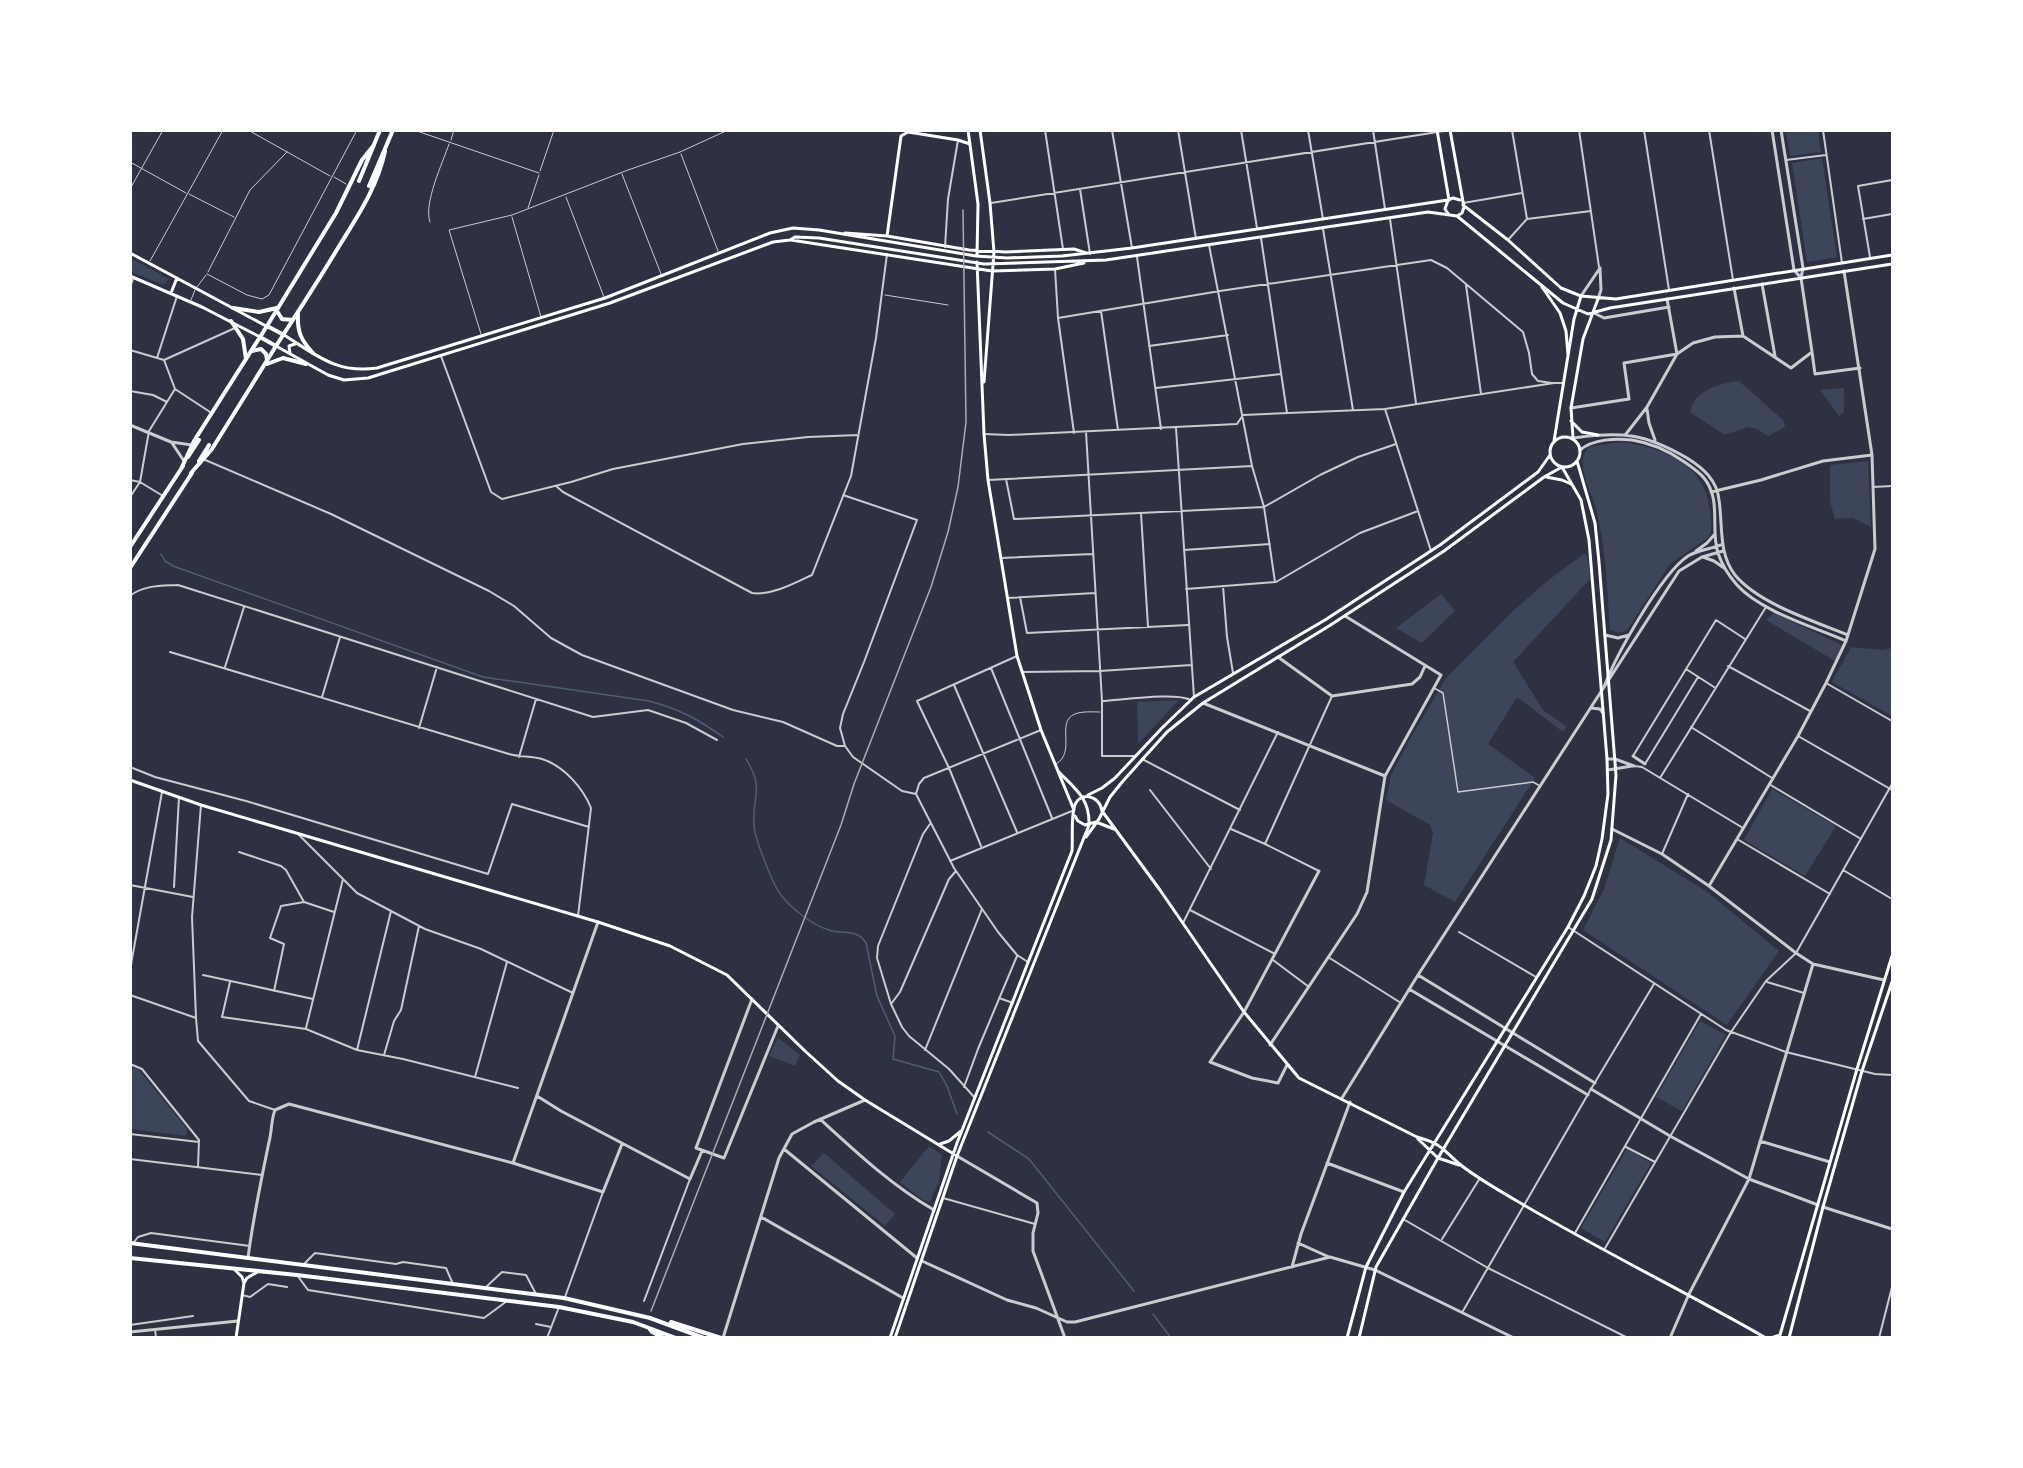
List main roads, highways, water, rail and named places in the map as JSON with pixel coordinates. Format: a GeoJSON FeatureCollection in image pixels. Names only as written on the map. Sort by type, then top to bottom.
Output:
{"type":"FeatureCollection","features":[{"type":"Feature","properties":{"kind":"main road"},"geometry":{"type":"LineString","coordinates":[[359,181],[380,130]]}},
{"type":"Feature","properties":{"kind":"main road"},"geometry":{"type":"LineString","coordinates":[[369,186],[393,130]]}},
{"type":"Feature","properties":{"kind":"main road"},"geometry":{"type":"LineString","coordinates":[[968,130],[978,204],[977,269],[988,480],[1017,656],[1041,730],[1078,821],[1089,825],[1096,822],[1116,830]]}},
{"type":"Feature","properties":{"kind":"main road"},"geometry":{"type":"LineString","coordinates":[[980,130],[994,252],[983,396]]}},
{"type":"Feature","properties":{"kind":"main road"},"geometry":{"type":"LineString","coordinates":[[790,240],[795,237],[819,238],[984,264],[1006,264],[1089,261],[1261,238],[1428,212],[1457,216],[1462,213],[1462,203],[1450,130]]}},
{"type":"Feature","properties":{"kind":"main road"},"geometry":{"type":"LineString","coordinates":[[887,236],[901,136],[908,132],[958,140],[969,144]]}},
{"type":"Feature","properties":{"kind":"main road"},"geometry":{"type":"LineString","coordinates":[[1438,132],[1448,200],[1445,209],[1451,216]]}},
{"type":"Feature","properties":{"kind":"main road"},"geometry":{"type":"LineString","coordinates":[[958,140],[968,136]]}},
{"type":"Feature","properties":{"kind":"main road"},"geometry":{"type":"LineString","coordinates":[[182,467],[192,445],[336,213],[362,160],[374,145]]}},
{"type":"Feature","properties":{"kind":"main road"},"geometry":{"type":"LineString","coordinates":[[191,473],[203,459],[284,335],[370,195],[382,168],[385,151]]}},
{"type":"Feature","properties":{"kind":"main road"},"geometry":{"type":"LineString","coordinates":[[832,232],[950,252],[1007,258],[1090,254],[1456,198],[1508,240],[1561,288],[1581,296],[1598,299],[1616,299],[1893,255]]}},
{"type":"Feature","properties":{"kind":"main road"},"geometry":{"type":"LineString","coordinates":[[1457,216],[1563,303],[1584,314],[1893,264]]}},
{"type":"Feature","properties":{"kind":"main road"},"geometry":{"type":"LineString","coordinates":[[130,253],[284,335],[335,366],[363,370],[377,368],[604,298],[770,233],[793,228],[887,236],[978,251],[1074,249],[1090,254]]}},
{"type":"Feature","properties":{"kind":"main road"},"geometry":{"type":"LineString","coordinates":[[132,277],[231,321],[306,364],[344,380],[368,378],[610,303],[773,242],[790,240],[992,271],[1055,269],[1089,261]]}},
{"type":"Feature","properties":{"kind":"main road"},"geometry":{"type":"LineString","coordinates":[[171,293],[177,278]]}},
{"type":"Feature","properties":{"kind":"main road"},"geometry":{"type":"LineString","coordinates":[[1539,284],[1560,313],[1566,331],[1568,361]]}},
{"type":"Feature","properties":{"kind":"main road"},"geometry":{"type":"LineString","coordinates":[[1577,461],[1571,466],[1555,463],[1550,455],[1550,447],[1554,441],[1581,296]]}},
{"type":"Feature","properties":{"kind":"main road"},"geometry":{"type":"LineString","coordinates":[[1359,1338],[1375,1270],[1438,1158],[1592,899],[1611,840],[1616,770],[1595,523],[1577,461],[1580,450],[1573,438],[1571,421],[1571,408],[1583,339],[1598,299]]}},
{"type":"Feature","properties":{"kind":"main road"},"geometry":{"type":"LineString","coordinates":[[233,308],[259,312],[277,309]]}},
{"type":"Feature","properties":{"kind":"main road"},"geometry":{"type":"LineString","coordinates":[[277,309],[282,319],[293,320]]}},
{"type":"Feature","properties":{"kind":"main road"},"geometry":{"type":"LineString","coordinates":[[298,312],[298,330],[301,339],[313,353]]}},
{"type":"Feature","properties":{"kind":"main road"},"geometry":{"type":"LineString","coordinates":[[231,321],[245,346],[246,360]]}},
{"type":"Feature","properties":{"kind":"main road"},"geometry":{"type":"LineString","coordinates":[[291,355],[288,350],[289,346],[297,344]]}},
{"type":"Feature","properties":{"kind":"main road"},"geometry":{"type":"LineString","coordinates":[[250,352],[261,349],[267,354],[267,361]]}},
{"type":"Feature","properties":{"kind":"main road"},"geometry":{"type":"LineString","coordinates":[[264,366],[283,358],[306,364]]}},
{"type":"Feature","properties":{"kind":"main road"},"geometry":{"type":"LineString","coordinates":[[1571,421],[1582,432],[1598,435]]}},
{"type":"Feature","properties":{"kind":"main road"},"geometry":{"type":"LineString","coordinates":[[1554,441],[1563,436],[1573,438]]}},
{"type":"Feature","properties":{"kind":"main road"},"geometry":{"type":"LineString","coordinates":[[130,547],[199,440]]}},
{"type":"Feature","properties":{"kind":"main road"},"geometry":{"type":"LineString","coordinates":[[130,568],[209,445]]}},
{"type":"Feature","properties":{"kind":"main road"},"geometry":{"type":"LineString","coordinates":[[895,1338],[943,1198],[957,1143],[1072,851],[1074,810],[1077,802],[1118,776],[1161,728],[1192,699],[1340,610],[1431,551],[1538,472],[1550,455]]}},
{"type":"Feature","properties":{"kind":"main road"},"geometry":{"type":"LineString","coordinates":[[1085,839],[1110,797],[1123,781],[1167,732],[1203,702],[1345,616],[1444,551],[1562,466]]}},
{"type":"Feature","properties":{"kind":"main road"},"geometry":{"type":"LineString","coordinates":[[1347,1338],[1366,1267],[1404,1192],[1568,927],[1596,866],[1607,812],[1608,770],[1602,691],[1589,540],[1581,500],[1562,466]]}},
{"type":"Feature","properties":{"kind":"main road"},"geometry":{"type":"LineString","coordinates":[[1544,477],[1572,484]]}},
{"type":"Feature","properties":{"kind":"main road"},"geometry":{"type":"LineString","coordinates":[[130,573],[136,558]]}},
{"type":"Feature","properties":{"kind":"main road"},"geometry":{"type":"LineString","coordinates":[[1340,610],[1345,616]]}},
{"type":"Feature","properties":{"kind":"main road"},"geometry":{"type":"LineString","coordinates":[[1273,651],[1278,657]]}},
{"type":"Feature","properties":{"kind":"main road"},"geometry":{"type":"LineString","coordinates":[[1192,699],[1203,702]]}},
{"type":"Feature","properties":{"kind":"main road"},"geometry":{"type":"LineString","coordinates":[[890,1338],[955,1155],[961,1147],[1085,839],[1090,813],[1083,797],[1057,770]]}},
{"type":"Feature","properties":{"kind":"main road"},"geometry":{"type":"LineString","coordinates":[[1118,776],[1123,781]]}},
{"type":"Feature","properties":{"kind":"main road"},"geometry":{"type":"LineString","coordinates":[[130,780],[201,805],[598,922],[670,946],[721,971],[820,1066],[865,1100],[955,1155]]}},
{"type":"Feature","properties":{"kind":"main road"},"geometry":{"type":"LineString","coordinates":[[1083,797],[1097,799],[1102,811],[1244,1012],[1299,1078],[1417,1137],[1436,1142],[1461,1166]]}},
{"type":"Feature","properties":{"kind":"main road"},"geometry":{"type":"LineString","coordinates":[[1417,1137],[1438,1158],[1461,1166],[1574,1234],[1768,1338],[1781,1336],[1857,1069],[1893,956]]}},
{"type":"Feature","properties":{"kind":"main road"},"geometry":{"type":"LineString","coordinates":[[1790,1336],[1823,1207],[1862,1071],[1893,982]]}},
{"type":"Feature","properties":{"kind":"main road"},"geometry":{"type":"LineString","coordinates":[[940,1144],[949,1141],[962,1131]]}},
{"type":"Feature","properties":{"kind":"main road"},"geometry":{"type":"LineString","coordinates":[[949,1141],[961,1147]]}},
{"type":"Feature","properties":{"kind":"main road"},"geometry":{"type":"LineString","coordinates":[[132,1244],[564,1298],[685,1325],[722,1338]]}},
{"type":"Feature","properties":{"kind":"main road"},"geometry":{"type":"LineString","coordinates":[[130,1258],[297,1275],[559,1307],[633,1322],[676,1338]]}},
{"type":"Feature","properties":{"kind":"main road"},"geometry":{"type":"LineString","coordinates":[[234,1269],[242,1277],[244,1283]]}},
{"type":"Feature","properties":{"kind":"main road"},"geometry":{"type":"LineString","coordinates":[[236,1338],[244,1283],[247,1278],[260,1271]]}},
{"type":"Feature","properties":{"kind":"main road"},"geometry":{"type":"LineString","coordinates":[[650,1318],[704,1338]]}},
{"type":"Feature","properties":{"kind":"main road"},"geometry":{"type":"LineString","coordinates":[[648,1328],[664,1338]]}},
{"type":"Feature","properties":{"kind":"waterway"},"geometry":{"type":"LineString","coordinates":[[161,554],[165,561],[173,566],[483,677],[649,701],[688,715],[723,737]]}},
{"type":"Feature","properties":{"kind":"waterway"},"geometry":{"type":"LineString","coordinates":[[746,759],[752,769],[756,785],[754,825],[757,840],[778,890],[790,905],[822,928],[858,935],[866,943],[877,996],[895,1036],[893,1059],[939,1072],[947,1086],[957,1114]]}},
{"type":"Feature","properties":{"kind":"waterway"},"geometry":{"type":"LineString","coordinates":[[988,1132],[1029,1159],[1134,1291]]}},
{"type":"Feature","properties":{"kind":"waterway"},"geometry":{"type":"LineString","coordinates":[[1153,1314],[1171,1338]]}},
{"type":"Feature","properties":{"kind":"railway"},"geometry":{"type":"LineString","coordinates":[[651,1311],[841,825],[854,784],[931,587],[948,532],[958,487],[966,422],[963,210]]}}]}
